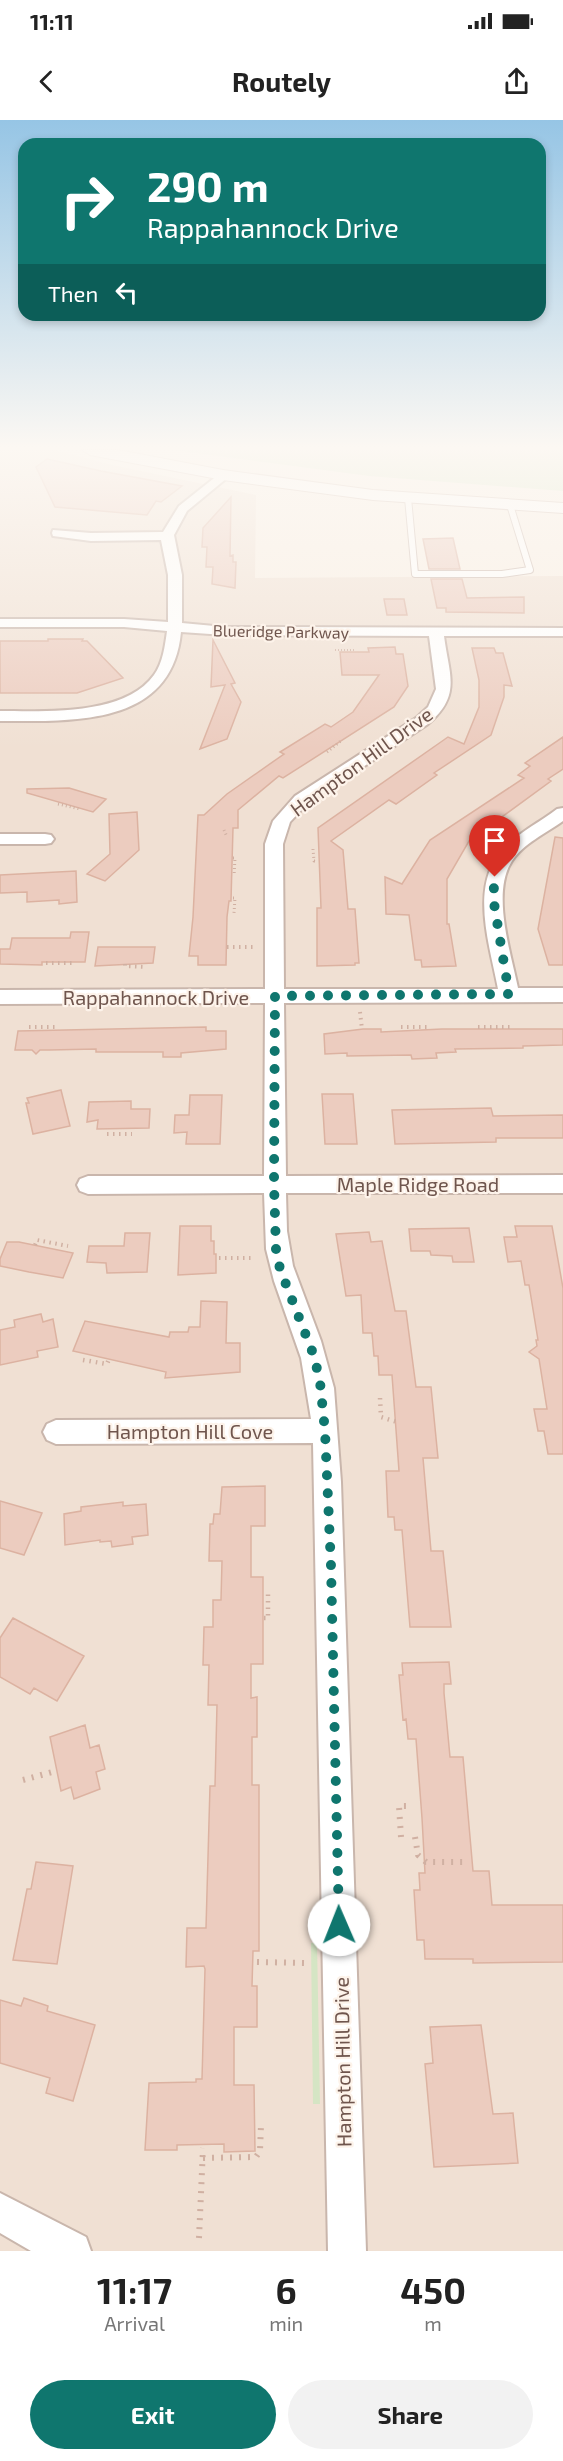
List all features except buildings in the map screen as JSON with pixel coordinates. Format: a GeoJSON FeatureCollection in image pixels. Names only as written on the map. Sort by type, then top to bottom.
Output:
{"type":"FeatureCollection","features":[{"type":"Feature","properties":{"kind":"street"},"geometry":{"type":"LineString","coordinates":[[0,716],[49,716],[94,712],[130,700],[148,690],[160,678],[170,654],[175,629],[175,578],[170,549]]}},
{"type":"Feature","properties":{"kind":"street","name":"Blueridge Parkway"},"geometry":{"type":"LineString","coordinates":[[0,623],[124,623],[175,629],[291,632],[563,632]]}},
{"type":"Feature","properties":{"kind":"street","name":"Hampton Hill Drive"},"geometry":{"type":"LineString","coordinates":[[347,2251],[331,1566],[325,1431],[320,1382],[314,1356],[280,1269],[275,1232],[274,849],[278,828],[286,814],[301,800],[422,721],[434,710],[442,698],[444,689],[436,632]]}},
{"type":"Feature","properties":{"kind":"street"},"geometry":{"type":"LineString","coordinates":[[509,994],[493,897],[495,877],[505,857],[563,813]]}},
{"type":"Feature","properties":{"kind":"street"},"geometry":{"type":"LineString","coordinates":[[0,839],[45,839]]}},
{"type":"Feature","properties":{"kind":"street","name":"Rappahannock Drive"},"geometry":{"type":"LineString","coordinates":[[0,997],[563,995]]}},
{"type":"Feature","properties":{"kind":"street","name":"Maple Ridge Road"},"geometry":{"type":"LineString","coordinates":[[88,1185],[563,1184]]}},
{"type":"Feature","properties":{"kind":"street","name":"Hampton Hill Cove"},"geometry":{"type":"LineString","coordinates":[[56,1432],[325,1431]]}},
{"type":"Feature","properties":{"kind":"street"},"geometry":{"type":"LineString","coordinates":[[0,2212],[72,2251]]}},
{"type":"Feature","properties":{"kind":"lane"},"geometry":{"type":"LineString","coordinates":[[413,549],[415,574],[502,574],[530,570],[524,549]]}},
{"type":"Feature","properties":{"kind":"path"},"geometry":{"type":"LineString","coordinates":[[335,650],[355,650]]}},
{"type":"Feature","properties":{"kind":"path"},"geometry":{"type":"LineString","coordinates":[[327,752],[342,740]]}},
{"type":"Feature","properties":{"kind":"path"},"geometry":{"type":"LineString","coordinates":[[58,804],[80,809]]}},
{"type":"Feature","properties":{"kind":"path"},"geometry":{"type":"LineString","coordinates":[[224,830],[227,837]]}},
{"type":"Feature","properties":{"kind":"path"},"geometry":{"type":"LineString","coordinates":[[313,849],[314,861],[317,861]]}},
{"type":"Feature","properties":{"kind":"path"},"geometry":{"type":"LineString","coordinates":[[233,858],[235,858],[234,876]]}},
{"type":"Feature","properties":{"kind":"path"},"geometry":{"type":"LineString","coordinates":[[233,898],[235,898],[234,913]]}},
{"type":"Feature","properties":{"kind":"path"},"geometry":{"type":"LineString","coordinates":[[227,947],[261,947]]}},
{"type":"Feature","properties":{"kind":"path"},"geometry":{"type":"LineString","coordinates":[[46,963],[75,963]]}},
{"type":"Feature","properties":{"kind":"path"},"geometry":{"type":"LineString","coordinates":[[125,964],[125,966],[145,967]]}},
{"type":"Feature","properties":{"kind":"path"},"geometry":{"type":"LineString","coordinates":[[360,1008],[363,1029]]}},
{"type":"Feature","properties":{"kind":"path"},"geometry":{"type":"LineString","coordinates":[[28,1027],[55,1027]]}},
{"type":"Feature","properties":{"kind":"path"},"geometry":{"type":"LineString","coordinates":[[401,1027],[430,1027]]}},
{"type":"Feature","properties":{"kind":"path"},"geometry":{"type":"LineString","coordinates":[[478,1027],[513,1027]]}},
{"type":"Feature","properties":{"kind":"path"},"geometry":{"type":"LineString","coordinates":[[106,1134],[132,1134]]}},
{"type":"Feature","properties":{"kind":"path"},"geometry":{"type":"LineString","coordinates":[[35,1245],[37,1240],[68,1246]]}},
{"type":"Feature","properties":{"kind":"path"},"geometry":{"type":"LineString","coordinates":[[219,1258],[254,1258]]}},
{"type":"Feature","properties":{"kind":"path"},"geometry":{"type":"LineString","coordinates":[[83,1360],[107,1364],[109,1359]]}},
{"type":"Feature","properties":{"kind":"path"},"geometry":{"type":"LineString","coordinates":[[380,1398],[381,1417],[397,1422]]}},
{"type":"Feature","properties":{"kind":"path"},"geometry":{"type":"LineString","coordinates":[[264,1618],[268,1618],[268,1590]]}},
{"type":"Feature","properties":{"kind":"path"},"geometry":{"type":"LineString","coordinates":[[23,1780],[56,1771]]}},
{"type":"Feature","properties":{"kind":"path"},"geometry":{"type":"LineString","coordinates":[[401,1837],[399,1806],[410,1806]]}},
{"type":"Feature","properties":{"kind":"path"},"geometry":{"type":"LineString","coordinates":[[415,1837],[418,1855],[426,1862],[464,1862]]}},
{"type":"Feature","properties":{"kind":"path"},"geometry":{"type":"LineString","coordinates":[[257,1962],[308,1963]]}},
{"type":"Feature","properties":{"kind":"path"},"geometry":{"type":"LineString","coordinates":[[203,2158],[256,2157],[260,2151],[261,2125]]}},
{"type":"Feature","properties":{"kind":"path"},"geometry":{"type":"LineString","coordinates":[[199,2238],[203,2148]]}},
{"type":"Feature","properties":{"kind":"shaded area"},"geometry":{"type":"Polygon","coordinates":[[[0,549],[255,549],[255,578],[563,576],[563,2251],[0,2251],[0,549]]]}},
{"type":"Feature","properties":{"kind":"green space"},"geometry":{"type":"Polygon","coordinates":[[[317,1942],[320,2104],[313,2104],[311,1943],[317,1942]]]}},
{"type":"Feature","properties":{"kind":"route"},"geometry":{"type":"LineString","coordinates":[[339,1925],[331,1566],[325,1431],[320,1382],[314,1356],[280,1269],[276,1249],[274,1215],[275,996],[509,994],[493,897],[495,877]]}}]}
